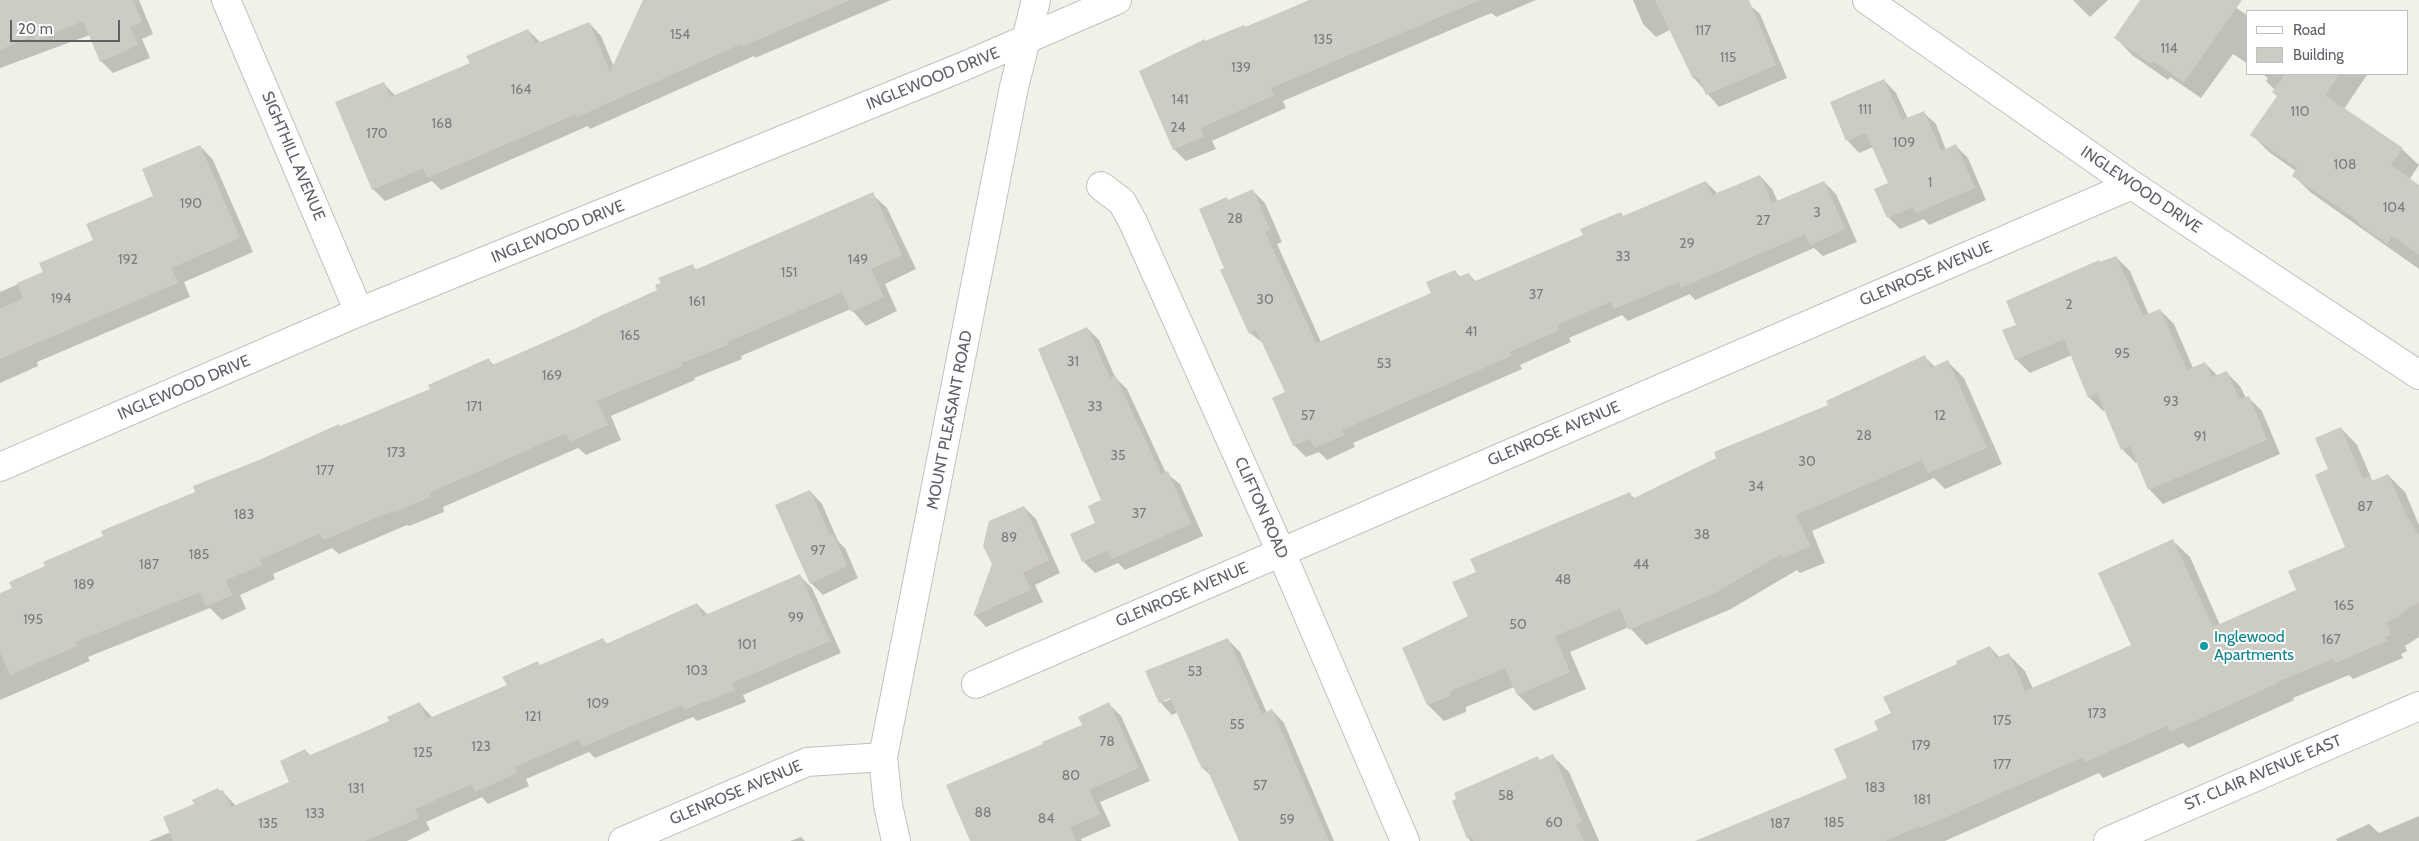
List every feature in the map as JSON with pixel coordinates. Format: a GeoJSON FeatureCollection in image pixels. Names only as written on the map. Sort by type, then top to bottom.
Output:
{"type":"FeatureCollection","features":[{"type":"Feature","properties":{"kind":"street","name":"SIGHTHILL AVENUE"},"geometry":{"type":"LineString","coordinates":[[226,0],[360,312]]}},
{"type":"Feature","properties":{"kind":"street","name":"MOUNT PLEASANT ROAD"},"geometry":{"type":"LineString","coordinates":[[896,841],[888,805],[883,757],[1014,87],[1036,0]]}},
{"type":"Feature","properties":{"kind":"street","name":"INGLEWOOD DRIVE"},"geometry":{"type":"LineString","coordinates":[[0,467],[360,312],[1027,40],[1117,0]]}},
{"type":"Feature","properties":{"kind":"street","name":"INGLEWOOD DRIVE"},"geometry":{"type":"LineString","coordinates":[[1867,0],[2132,185],[2419,374]]}},
{"type":"Feature","properties":{"kind":"street","name":"GLENROSE AVENUE"},"geometry":{"type":"LineString","coordinates":[[976,684],[2132,185]]}},
{"type":"Feature","properties":{"kind":"street","name":"CLIFTON ROAD"},"geometry":{"type":"LineString","coordinates":[[1102,186],[1122,202],[1133,222],[1280,552],[1405,841]]}},
{"type":"Feature","properties":{"kind":"street","name":"ST. CLAIR AVENUE EAST"},"geometry":{"type":"LineString","coordinates":[[2108,841],[2419,706]]}},
{"type":"Feature","properties":{"kind":"street","name":"GLENROSE AVENUE"},"geometry":{"type":"LineString","coordinates":[[623,841],[807,762],[883,757]]}},
{"type":"Feature","properties":{"kind":"building"},"geometry":{"type":"Polygon","coordinates":[[[0,0],[133,0],[142,22],[130,27],[138,45],[100,62],[83,21],[35,41],[33,35],[0,50],[0,0]]]}},
{"type":"Feature","properties":{"kind":"building"},"geometry":{"type":"Polygon","coordinates":[[[643,0],[850,0],[742,47],[741,44],[577,117],[576,114],[428,178],[423,168],[372,190],[335,102],[384,82],[390,97],[470,63],[466,56],[528,29],[535,44],[589,22],[610,72],[643,0]]]}},
{"type":"Feature","properties":{"kind":"building"},"geometry":{"type":"Polygon","coordinates":[[[1310,0],[1480,0],[1271,88],[1274,95],[1201,128],[1204,137],[1173,150],[1139,71],[1205,39],[1205,41],[1244,25],[1245,27],[1310,0]]]}},
{"type":"Feature","properties":{"kind":"building"},"geometry":{"type":"Polygon","coordinates":[[[1655,0],[1749,0],[1776,65],[1706,95],[1698,77],[1693,79],[1655,0]]]}},
{"type":"Feature","properties":{"kind":"building"},"geometry":{"type":"Polygon","coordinates":[[[2140,0],[2242,0],[2184,82],[2153,61],[2151,64],[2114,38],[2140,0]]]}},
{"type":"Feature","properties":{"kind":"building"},"geometry":{"type":"Polygon","coordinates":[[[2285,75],[2339,75],[2325,95],[2403,148],[2391,165],[2419,185],[2419,255],[2392,236],[2387,244],[2358,223],[2359,221],[2292,176],[2297,168],[2250,135],[2277,96],[2272,92],[2285,75]]]}},
{"type":"Feature","properties":{"kind":"building"},"geometry":{"type":"Polygon","coordinates":[[[1884,79],[1902,120],[1924,111],[1941,151],[1956,144],[1975,188],[1916,213],[1913,207],[1887,218],[1874,189],[1888,183],[1866,133],[1846,141],[1830,102],[1884,79]]]}},
{"type":"Feature","properties":{"kind":"building"},"geometry":{"type":"Polygon","coordinates":[[[200,145],[240,238],[171,268],[178,283],[0,359],[0,309],[23,298],[17,283],[43,272],[39,263],[93,240],[86,224],[153,196],[142,169],[200,145]]]}},
{"type":"Feature","properties":{"kind":"building"},"geometry":{"type":"Polygon","coordinates":[[[1760,175],[1772,203],[1824,181],[1845,229],[1810,245],[1805,234],[1681,288],[1679,282],[1614,309],[1611,302],[1557,325],[1559,330],[1509,352],[1511,356],[1342,430],[1344,435],[1314,448],[1310,439],[1293,446],[1272,398],[1285,392],[1256,330],[1249,334],[1220,270],[1224,268],[1199,209],[1227,197],[1228,200],[1253,189],[1270,230],[1265,232],[1316,343],[1431,293],[1426,282],[1455,270],[1458,277],[1469,273],[1473,282],[1583,235],[1580,229],[1621,212],[1623,216],[1706,181],[1712,195],[1760,175]]]}},
{"type":"Feature","properties":{"kind":"building"},"geometry":{"type":"Polygon","coordinates":[[[873,192],[902,255],[871,269],[884,297],[851,312],[842,292],[727,342],[728,345],[681,363],[682,366],[597,401],[608,425],[570,442],[566,433],[429,493],[431,497],[393,513],[393,511],[323,540],[320,533],[260,560],[262,565],[226,580],[232,595],[206,606],[200,592],[75,642],[77,646],[10,675],[0,652],[0,593],[12,588],[9,582],[45,566],[43,562],[103,536],[101,531],[195,492],[193,486],[259,460],[339,424],[340,426],[430,389],[428,385],[489,358],[492,365],[592,322],[591,320],[657,290],[655,285],[661,283],[658,278],[693,264],[695,270],[873,192]]]}},
{"type":"Feature","properties":{"kind":"building"},"geometry":{"type":"Polygon","coordinates":[[[2116,256],[2143,316],[2160,309],[2187,370],[2205,362],[2212,377],[2227,371],[2239,399],[2249,396],[2267,440],[2148,490],[2130,446],[2121,450],[2097,393],[2088,398],[2064,339],[2015,360],[2002,330],[2016,325],[2006,301],[2099,260],[2100,262],[2116,256]]]}},
{"type":"Feature","properties":{"kind":"building"},"geometry":{"type":"Polygon","coordinates":[[[1087,327],[1110,378],[1115,375],[1161,474],[1168,471],[1191,524],[1112,559],[1108,550],[1082,562],[1070,534],[1095,523],[1088,506],[1101,500],[1038,349],[1087,327]]]}},
{"type":"Feature","properties":{"kind":"building"},"geometry":{"type":"Polygon","coordinates":[[[1925,355],[1931,368],[1948,360],[1987,448],[1928,473],[1922,460],[1796,515],[1810,546],[1783,558],[1781,554],[1715,593],[1629,630],[1620,608],[1555,636],[1570,672],[1517,695],[1505,668],[1450,691],[1450,696],[1427,705],[1402,648],[1468,616],[1452,582],[1476,572],[1470,559],[1630,492],[1632,499],[1716,458],[1714,452],[1828,405],[1826,401],[1925,355]]]}},
{"type":"Feature","properties":{"kind":"building"},"geometry":{"type":"Polygon","coordinates":[[[2341,427],[2363,479],[2370,476],[2372,481],[2388,474],[2407,517],[2419,536],[2419,602],[2387,623],[2391,634],[2385,637],[2387,641],[2335,663],[2333,659],[2277,682],[2170,732],[2167,726],[2085,762],[2083,757],[1921,828],[1920,826],[1885,841],[1695,841],[1847,778],[1834,749],[1878,730],[1874,721],[1891,713],[1883,697],[1957,664],[1956,661],[1990,646],[1996,658],[2009,653],[2025,691],[2131,645],[2098,573],[2173,539],[2213,627],[2296,590],[2288,571],[2345,547],[2315,475],[2328,469],[2315,438],[2341,427]]]}},
{"type":"Feature","properties":{"kind":"building"},"geometry":{"type":"Polygon","coordinates":[[[810,490],[830,535],[833,534],[847,566],[810,584],[775,505],[810,490]]]}},
{"type":"Feature","properties":{"kind":"building"},"geometry":{"type":"Polygon","coordinates":[[[1024,506],[1049,560],[1023,573],[1031,590],[973,616],[992,564],[983,546],[989,521],[1024,506]]]}},
{"type":"Feature","properties":{"kind":"building"},"geometry":{"type":"Polygon","coordinates":[[[800,574],[830,641],[732,683],[735,690],[684,710],[682,705],[582,747],[579,739],[515,767],[517,773],[475,792],[472,784],[415,809],[419,818],[365,841],[173,841],[163,817],[194,804],[192,800],[218,788],[219,791],[223,790],[231,807],[289,782],[280,761],[305,749],[308,756],[389,721],[387,717],[420,702],[427,719],[507,685],[502,677],[538,661],[540,665],[603,638],[606,644],[697,603],[703,616],[800,574]]]}},
{"type":"Feature","properties":{"kind":"building"},"geometry":{"type":"Polygon","coordinates":[[[1228,638],[1262,714],[1272,709],[1329,841],[1239,841],[1206,767],[1202,769],[1170,698],[1159,703],[1145,671],[1228,638]]]}},
{"type":"Feature","properties":{"kind":"building"},"geometry":{"type":"Polygon","coordinates":[[[1109,702],[1139,768],[1089,790],[1100,814],[1070,827],[1076,841],[970,841],[946,785],[1043,744],[1042,742],[1082,725],[1078,717],[1109,702]]]}},
{"type":"Feature","properties":{"kind":"building"},"geometry":{"type":"Polygon","coordinates":[[[1553,754],[1582,822],[1576,824],[1584,841],[1474,841],[1472,837],[1467,839],[1452,801],[1456,799],[1454,793],[1538,756],[1539,760],[1553,754]]]}},
{"type":"Feature","properties":{"kind":"place","name":"Inglewood Apartments"},"geometry":{"type":"Point","coordinates":[2204,646]}}]}
